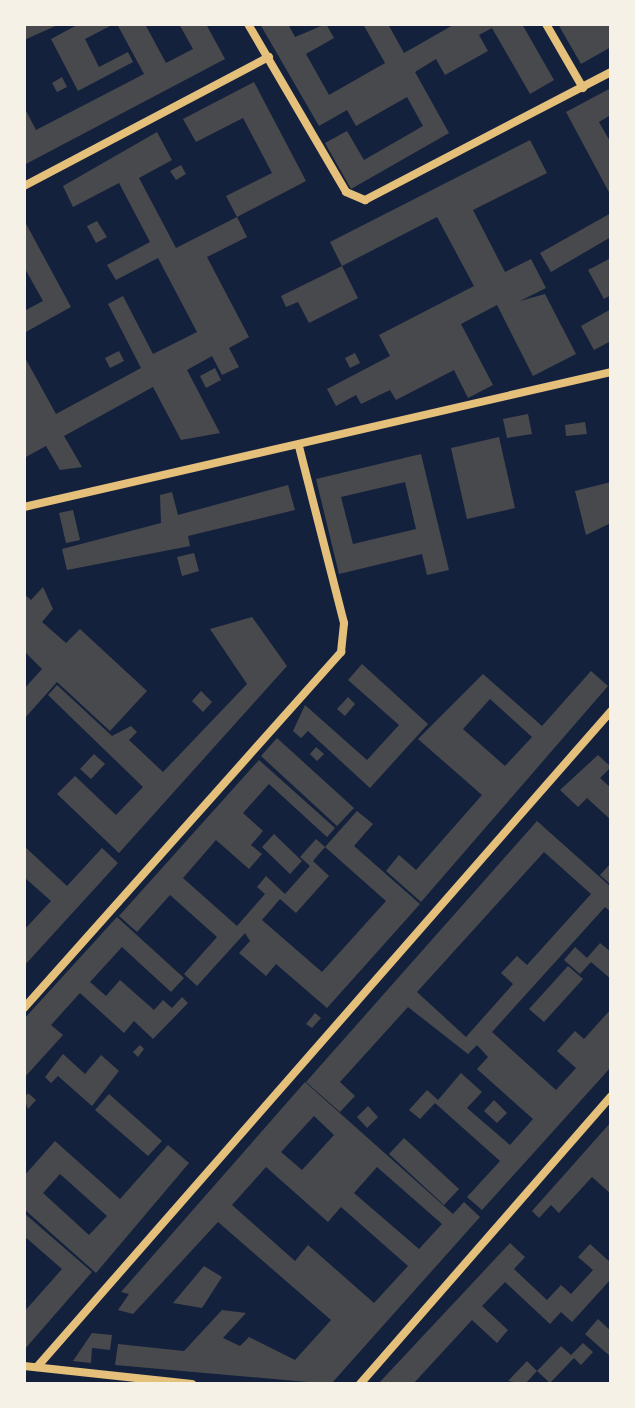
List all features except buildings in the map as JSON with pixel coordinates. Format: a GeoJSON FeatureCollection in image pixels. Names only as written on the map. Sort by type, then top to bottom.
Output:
{"type":"FeatureCollection","features":[{"type":"Feature","properties":{"kind":"street"},"geometry":{"type":"LineString","coordinates":[[248,24],[346,192],[365,200],[611,72]]}},
{"type":"Feature","properties":{"kind":"street"},"geometry":{"type":"LineString","coordinates":[[546,24],[583,88]]}},
{"type":"Feature","properties":{"kind":"street"},"geometry":{"type":"LineString","coordinates":[[24,186],[269,57]]}},
{"type":"Feature","properties":{"kind":"street"},"geometry":{"type":"LineString","coordinates":[[24,507],[154,472],[299,446],[611,372]]}},
{"type":"Feature","properties":{"kind":"street"},"geometry":{"type":"LineString","coordinates":[[24,1008],[341,652],[344,623],[299,446]]}},
{"type":"Feature","properties":{"kind":"street"},"geometry":{"type":"LineString","coordinates":[[37,1367],[611,711]]}},
{"type":"Feature","properties":{"kind":"street"},"geometry":{"type":"LineString","coordinates":[[360,1384],[611,1096]]}},
{"type":"Feature","properties":{"kind":"street"},"geometry":{"type":"LineString","coordinates":[[24,1366],[192,1384]]}}]}
